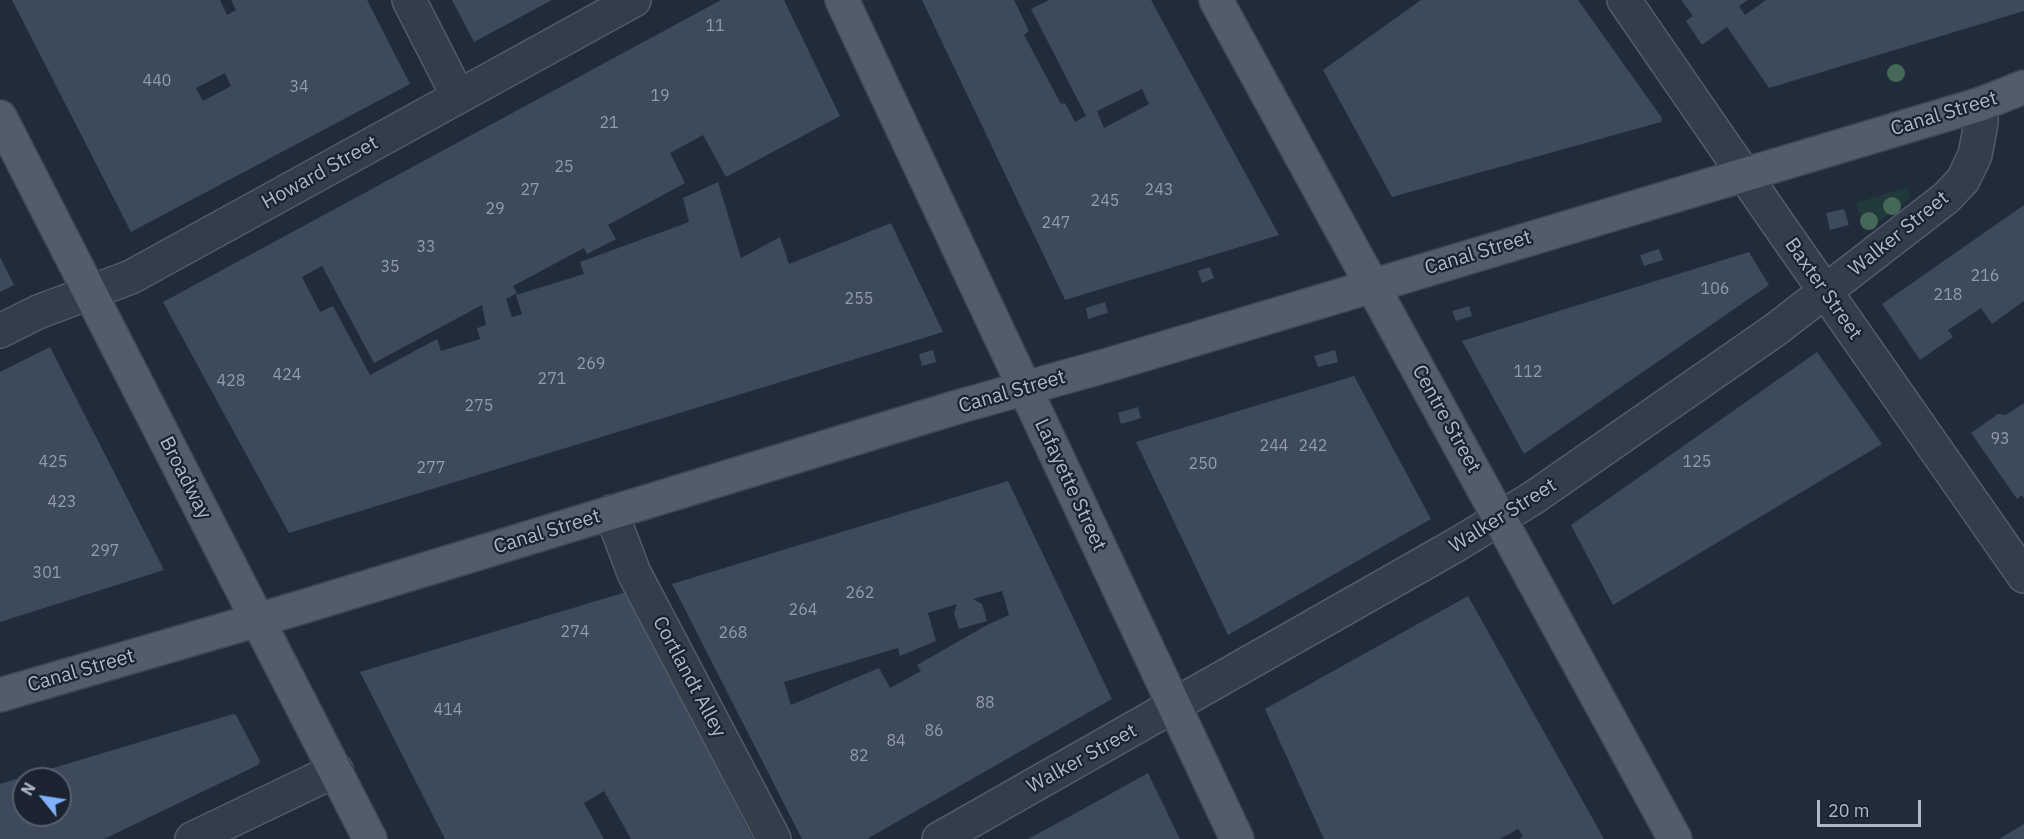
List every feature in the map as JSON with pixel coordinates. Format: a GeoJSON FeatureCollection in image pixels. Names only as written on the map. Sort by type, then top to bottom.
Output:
{"type":"FeatureCollection","features":[{"type":"Feature","properties":{"kind":"main road","name":"Lafayette Street"},"geometry":{"type":"LineString","coordinates":[[842,0],[1237,839]]}},
{"type":"Feature","properties":{"kind":"main road","name":"Centre Street"},"geometry":{"type":"LineString","coordinates":[[1216,0],[1675,839]]}},
{"type":"Feature","properties":{"kind":"main road","name":"Canal Street"},"geometry":{"type":"LineString","coordinates":[[0,695],[1981,104],[2024,87]]}},
{"type":"Feature","properties":{"kind":"main road","name":"Broadway"},"geometry":{"type":"LineString","coordinates":[[0,117],[370,839]]}},
{"type":"Feature","properties":{"kind":"street"},"geometry":{"type":"LineString","coordinates":[[409,0],[458,96]]}},
{"type":"Feature","properties":{"kind":"street","name":"Howard Street"},"geometry":{"type":"LineString","coordinates":[[0,331],[38,312],[131,277],[634,0]]}},
{"type":"Feature","properties":{"kind":"street","name":"Baxter Street"},"geometry":{"type":"LineString","coordinates":[[1624,0],[2024,576]]}},
{"type":"Feature","properties":{"kind":"street","name":"Walker Street"},"geometry":{"type":"LineString","coordinates":[[939,839],[1501,518],[1775,330],[1946,198],[1963,180],[1975,155],[1981,123],[1981,104]]}},
{"type":"Feature","properties":{"kind":"street","name":"Cortlandt Alley"},"geometry":{"type":"LineString","coordinates":[[610,512],[634,573],[774,839]]}},
{"type":"Feature","properties":{"kind":"street"},"geometry":{"type":"LineString","coordinates":[[192,839],[336,770]]}},
{"type":"Feature","properties":{"kind":"green space"},"geometry":{"type":"Polygon","coordinates":[[[1907,187],[1910,198],[1865,232],[1856,203],[1907,187]]]}},
{"type":"Feature","properties":{"kind":"building"},"geometry":{"type":"Polygon","coordinates":[[[12,0],[220,0],[227,15],[236,10],[231,0],[367,0],[410,84],[131,232],[12,0]],[[225,73],[196,88],[203,101],[231,86],[225,73]]]}},
{"type":"Feature","properties":{"kind":"building"},"geometry":{"type":"Polygon","coordinates":[[[452,0],[552,0],[474,42],[452,0]]]}},
{"type":"Feature","properties":{"kind":"building"},"geometry":{"type":"Polygon","coordinates":[[[721,0],[784,0],[840,116],[726,177],[703,135],[670,153],[685,183],[608,225],[616,239],[587,254],[584,248],[513,286],[517,293],[506,299],[512,317],[522,314],[516,295],[584,274],[580,262],[689,222],[683,198],[718,182],[741,258],[780,237],[789,264],[891,223],[943,332],[289,533],[163,302],[721,0]],[[322,266],[302,277],[320,312],[333,306],[370,375],[437,339],[441,351],[480,339],[477,328],[486,325],[482,305],[374,363],[322,266]]]}},
{"type":"Feature","properties":{"kind":"building"},"geometry":{"type":"Polygon","coordinates":[[[922,0],[1014,0],[1029,31],[1024,35],[1061,104],[1065,103],[1075,122],[1086,116],[1031,9],[1049,0],[1151,0],[1279,235],[1065,300],[922,0]],[[1142,89],[1097,111],[1104,128],[1149,104],[1142,89]]]}},
{"type":"Feature","properties":{"kind":"building"},"geometry":{"type":"Polygon","coordinates":[[[1421,0],[1578,0],[1662,118],[1661,122],[1392,197],[1323,70],[1421,0]]]}},
{"type":"Feature","properties":{"kind":"building"},"geometry":{"type":"Polygon","coordinates":[[[1681,0],[1748,0],[1739,6],[1745,15],[1766,0],[2024,0],[2024,11],[1769,88],[1727,27],[1702,45],[1686,21],[1693,16],[1681,0]]]}},
{"type":"Feature","properties":{"kind":"building"},"geometry":{"type":"Polygon","coordinates":[[[2024,205],[2024,301],[1992,324],[1981,308],[1948,330],[1953,337],[1920,360],[1882,304],[2024,205]]]}},
{"type":"Feature","properties":{"kind":"building"},"geometry":{"type":"Polygon","coordinates":[[[1844,209],[1849,225],[1830,230],[1826,213],[1844,209]]]}},
{"type":"Feature","properties":{"kind":"building"},"geometry":{"type":"Polygon","coordinates":[[[1659,249],[1663,260],[1644,266],[1640,255],[1659,249]]]}},
{"type":"Feature","properties":{"kind":"building"},"geometry":{"type":"Polygon","coordinates":[[[1749,252],[1769,285],[1524,454],[1462,341],[1749,252]]]}},
{"type":"Feature","properties":{"kind":"building"},"geometry":{"type":"Polygon","coordinates":[[[0,257],[14,285],[0,292],[0,257]]]}},
{"type":"Feature","properties":{"kind":"building"},"geometry":{"type":"Polygon","coordinates":[[[1210,267],[1214,278],[1202,283],[1198,271],[1210,267]]]}},
{"type":"Feature","properties":{"kind":"building"},"geometry":{"type":"Polygon","coordinates":[[[1105,302],[1108,313],[1088,319],[1086,308],[1105,302]]]}},
{"type":"Feature","properties":{"kind":"building"},"geometry":{"type":"Polygon","coordinates":[[[1469,306],[1472,316],[1456,321],[1452,311],[1469,306]]]}},
{"type":"Feature","properties":{"kind":"building"},"geometry":{"type":"Polygon","coordinates":[[[50,347],[164,570],[0,622],[0,372],[50,347]]]}},
{"type":"Feature","properties":{"kind":"building"},"geometry":{"type":"Polygon","coordinates":[[[933,350],[936,362],[922,366],[919,354],[933,350]]]}},
{"type":"Feature","properties":{"kind":"building"},"geometry":{"type":"Polygon","coordinates":[[[1335,350],[1338,362],[1318,367],[1314,356],[1335,350]]]}},
{"type":"Feature","properties":{"kind":"building"},"geometry":{"type":"Polygon","coordinates":[[[1817,352],[1882,444],[1613,605],[1571,525],[1817,352]]]}},
{"type":"Feature","properties":{"kind":"building"},"geometry":{"type":"Polygon","coordinates":[[[1354,376],[1431,519],[1228,635],[1136,442],[1354,376]]]}},
{"type":"Feature","properties":{"kind":"building"},"geometry":{"type":"Polygon","coordinates":[[[2024,403],[2024,499],[2022,495],[2017,499],[1971,433],[1998,414],[2006,415],[2024,403]]]}},
{"type":"Feature","properties":{"kind":"building"},"geometry":{"type":"Polygon","coordinates":[[[1138,407],[1141,418],[1121,424],[1118,413],[1138,407]]]}},
{"type":"Feature","properties":{"kind":"building"},"geometry":{"type":"Polygon","coordinates":[[[1008,481],[1112,699],[867,839],[802,839],[672,584],[1008,481]],[[1002,591],[973,599],[982,604],[987,621],[959,629],[954,613],[957,604],[928,613],[936,641],[900,656],[898,648],[784,682],[791,705],[879,668],[890,688],[921,671],[917,665],[1009,615],[1002,591]]]}},
{"type":"Feature","properties":{"kind":"building"},"geometry":{"type":"Polygon","coordinates":[[[626,592],[753,839],[631,839],[604,791],[584,803],[604,839],[445,839],[360,672],[626,592]]]}},
{"type":"Feature","properties":{"kind":"building"},"geometry":{"type":"Polygon","coordinates":[[[1468,596],[1604,839],[1519,839],[1523,836],[1518,829],[1500,839],[1324,839],[1265,709],[1468,596]]]}},
{"type":"Feature","properties":{"kind":"building"},"geometry":{"type":"Polygon","coordinates":[[[233,714],[236,715],[260,761],[258,765],[104,839],[0,839],[0,784],[12,780],[12,827],[72,827],[72,767],[57,767],[233,714]]]}},
{"type":"Feature","properties":{"kind":"building"},"geometry":{"type":"Polygon","coordinates":[[[1148,773],[1180,839],[1028,839],[1085,808],[1148,773]]]}},
{"type":"Feature","properties":{"kind":"building"},"geometry":{"type":"Polygon","coordinates":[[[2024,824],[2024,839],[1999,839],[2024,824]]]}}]}
